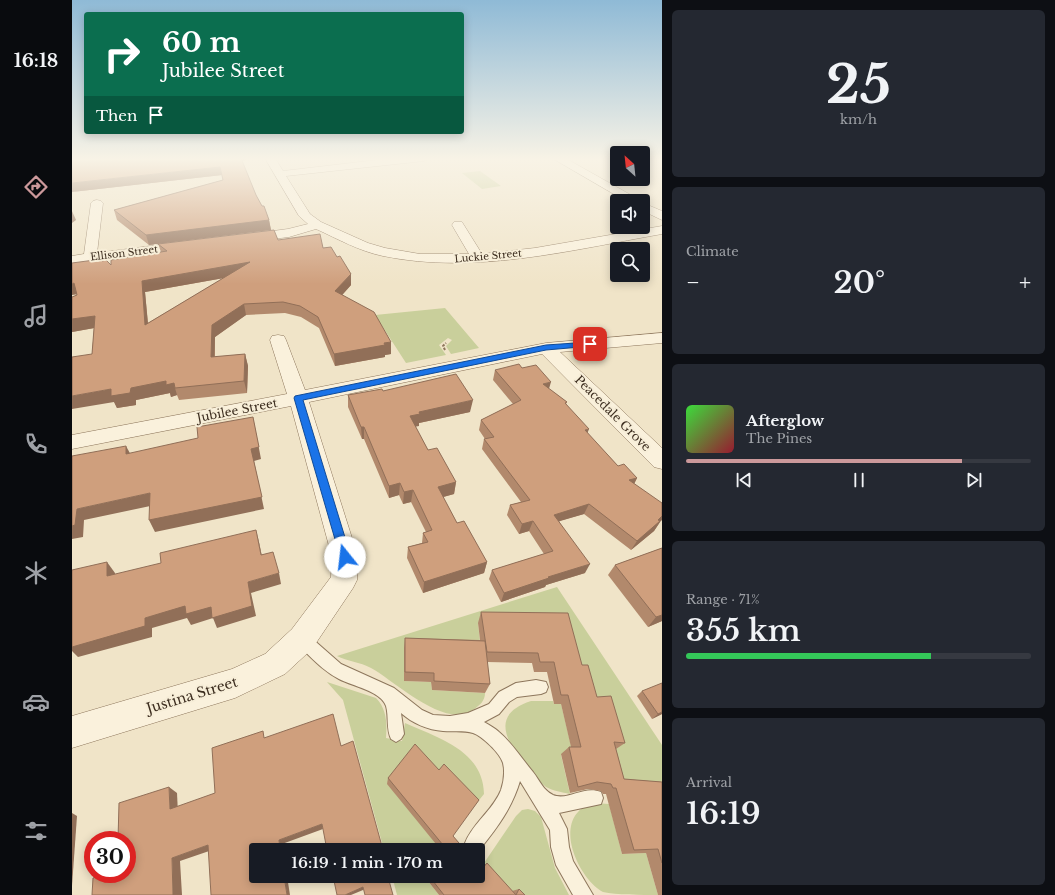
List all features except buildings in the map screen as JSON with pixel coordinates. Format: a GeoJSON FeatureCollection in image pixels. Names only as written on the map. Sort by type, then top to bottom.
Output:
{"type":"FeatureCollection","features":[{"type":"Feature","properties":{"kind":"street","name":"Luckie Street"},"geometry":{"type":"LineString","coordinates":[[295,200],[305,216],[318,225],[363,246],[383,252],[420,258],[478,258],[535,252],[662,230]]}},
{"type":"Feature","properties":{"kind":"street"},"geometry":{"type":"LineString","coordinates":[[90,257],[97,203]]}},
{"type":"Feature","properties":{"kind":"street"},"geometry":{"type":"LineString","coordinates":[[650,210],[662,216]]}},
{"type":"Feature","properties":{"kind":"street"},"geometry":{"type":"LineString","coordinates":[[235,239],[288,233],[318,225]]}},
{"type":"Feature","properties":{"kind":"street"},"geometry":{"type":"LineString","coordinates":[[458,225],[478,258]]}},
{"type":"Feature","properties":{"kind":"street","name":"Ellison Street"},"geometry":{"type":"LineString","coordinates":[[72,260],[204,243]]}},
{"type":"Feature","properties":{"kind":"street","name":"Jubilee Street"},"geometry":{"type":"LineString","coordinates":[[72,442],[546,348],[662,338]]}},
{"type":"Feature","properties":{"kind":"street","name":"Justina Street"},"geometry":{"type":"LineString","coordinates":[[72,732],[235,683],[275,664],[302,639],[344,580],[345,557],[298,398],[278,340]]}},
{"type":"Feature","properties":{"kind":"street","name":"Peacedale Grove"},"geometry":{"type":"LineString","coordinates":[[546,348],[662,461]]}},
{"type":"Feature","properties":{"kind":"lane"},"geometry":{"type":"LineString","coordinates":[[302,639],[331,665],[348,676],[386,691],[397,698],[409,710],[425,720],[446,725],[461,723],[495,708],[504,697],[516,690],[533,686],[541,687]]}},
{"type":"Feature","properties":{"kind":"lane"},"geometry":{"type":"LineString","coordinates":[[386,691],[393,703],[396,734]]}},
{"type":"Feature","properties":{"kind":"lane"},"geometry":{"type":"LineString","coordinates":[[461,723],[478,727],[494,738],[509,754],[528,779],[558,829],[560,847],[565,865],[584,895]]}},
{"type":"Feature","properties":{"kind":"lane"},"geometry":{"type":"LineString","coordinates":[[475,843],[505,800],[512,783],[513,767],[509,754]]}},
{"type":"Feature","properties":{"kind":"lane"},"geometry":{"type":"LineString","coordinates":[[539,796],[551,804],[564,805],[586,797],[595,798]]}},
{"type":"Feature","properties":{"kind":"green space"},"geometry":{"type":"Polygon","coordinates":[[[445,308],[479,348],[451,354],[446,346],[452,340],[448,338],[439,345],[446,355],[406,363],[375,315],[445,308]]]}},
{"type":"Feature","properties":{"kind":"green space"},"geometry":{"type":"Polygon","coordinates":[[[557,587],[662,745],[662,789],[614,786],[547,672],[478,623],[481,651],[404,681],[431,682],[432,690],[485,693],[483,701],[480,705],[473,710],[462,714],[449,714],[435,709],[420,701],[371,668],[337,656],[557,587]]]}},
{"type":"Feature","properties":{"kind":"green space"},"geometry":{"type":"Polygon","coordinates":[[[327,682],[376,698],[380,702],[384,712],[386,722],[386,738],[402,741],[405,723],[444,740],[467,756],[476,766],[482,779],[484,794],[445,843],[382,843],[343,700],[327,682]]]}},
{"type":"Feature","properties":{"kind":"green space"},"geometry":{"type":"Polygon","coordinates":[[[531,701],[553,701],[554,704],[561,704],[573,754],[561,755],[570,794],[552,790],[543,785],[518,756],[508,737],[506,720],[510,713],[518,706],[531,701]]]}},
{"type":"Feature","properties":{"kind":"green space"},"geometry":{"type":"Polygon","coordinates":[[[594,803],[609,804],[622,854],[646,853],[658,895],[603,892],[595,886],[580,867],[571,843],[570,832],[572,821],[580,810],[594,803]]]}},
{"type":"Feature","properties":{"kind":"green space"},"geometry":{"type":"Polygon","coordinates":[[[528,809],[535,811],[541,817],[555,868],[569,895],[510,895],[485,869],[485,862],[516,816],[522,810],[528,809]]]}},
{"type":"Feature","properties":{"kind":"green space"},"geometry":{"type":"Polygon","coordinates":[[[394,883],[430,883],[439,895],[397,895],[394,883]]]}},
{"type":"Feature","properties":{"kind":"route"},"geometry":{"type":"LineString","coordinates":[[345,557],[298,398],[546,348],[590,344]]}}]}
